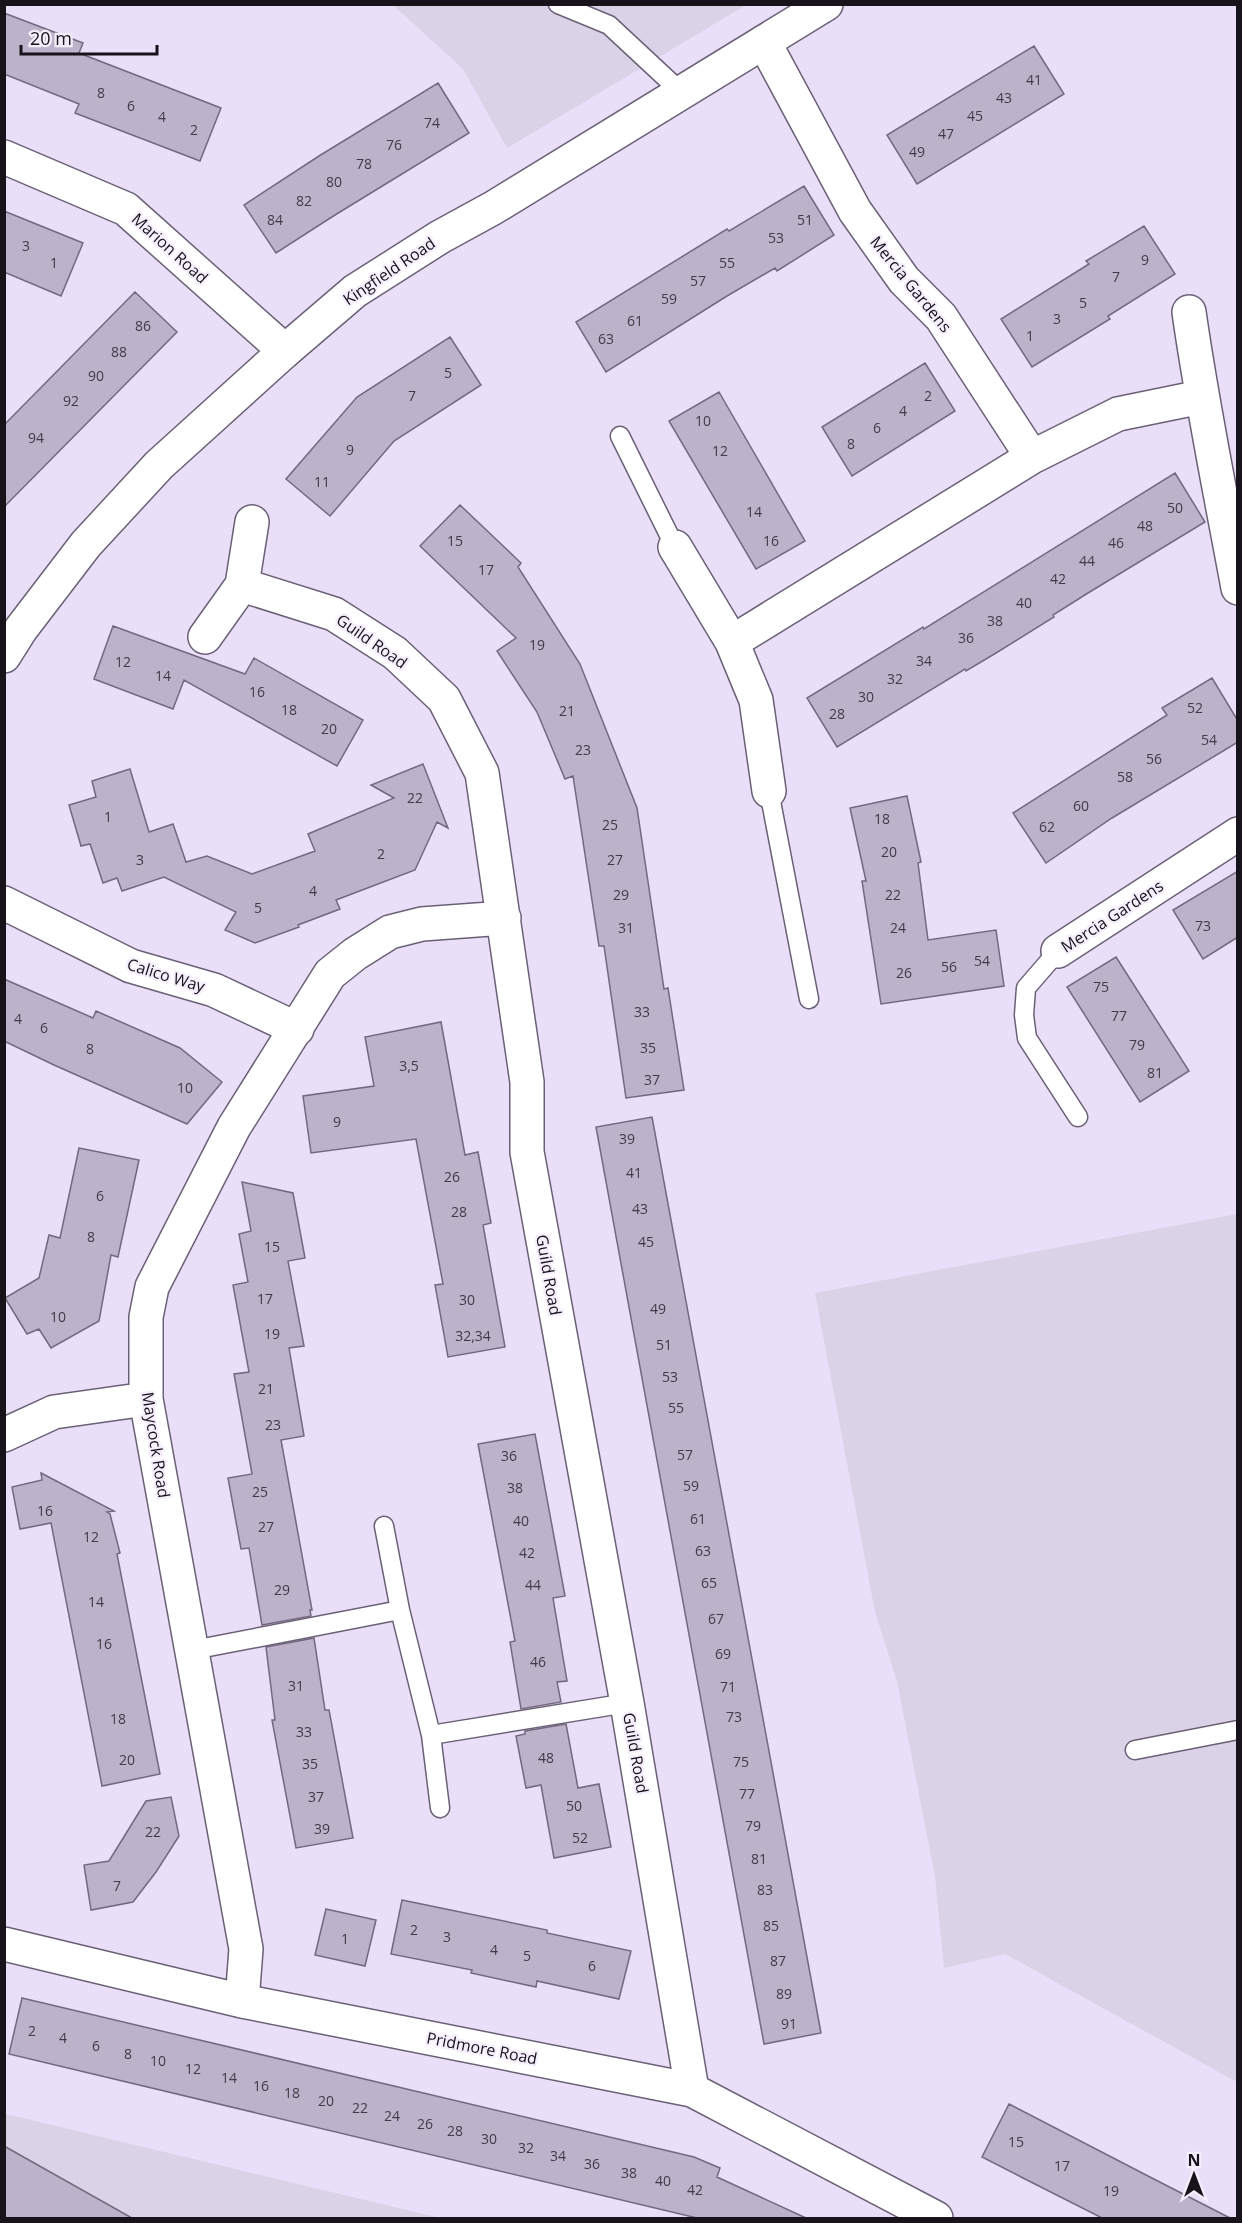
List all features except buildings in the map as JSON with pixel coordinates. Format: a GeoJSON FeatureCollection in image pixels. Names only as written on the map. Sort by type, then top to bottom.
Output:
{"type":"FeatureCollection","features":[{"type":"Feature","properties":{"kind":"street","name":"Kingfield Road"},"geometry":{"type":"LineString","coordinates":[[4,657],[21,629],[94,535],[159,465],[355,291],[440,237],[493,208],[826,4]]}},
{"type":"Feature","properties":{"kind":"street","name":"Mercia Gardens"},"geometry":{"type":"LineString","coordinates":[[764,42],[855,211],[904,280],[940,317],[1032,457]]}},
{"type":"Feature","properties":{"kind":"street","name":"Marion Road"},"geometry":{"type":"LineString","coordinates":[[4,157],[126,209],[285,351]]}},
{"type":"Feature","properties":{"kind":"street"},"geometry":{"type":"LineString","coordinates":[[1189,312],[1201,397],[1238,588]]}},
{"type":"Feature","properties":{"kind":"street"},"geometry":{"type":"LineString","coordinates":[[732,642],[1032,457],[1118,414],[1201,397]]}},
{"type":"Feature","properties":{"kind":"street"},"geometry":{"type":"LineString","coordinates":[[205,637],[242,585],[252,522]]}},
{"type":"Feature","properties":{"kind":"street"},"geometry":{"type":"LineString","coordinates":[[675,547],[732,642],[756,700],[769,791]]}},
{"type":"Feature","properties":{"kind":"street","name":"Guild Road"},"geometry":{"type":"LineString","coordinates":[[242,585],[334,614],[395,653],[444,699],[482,773],[527,1082],[526,1152],[627,1703],[692,2090]]}},
{"type":"Feature","properties":{"kind":"street","name":"Mercia Gardens"},"geometry":{"type":"LineString","coordinates":[[1058,951],[1238,834]]}},
{"type":"Feature","properties":{"kind":"street","name":"Calico Way"},"geometry":{"type":"LineString","coordinates":[[4,903],[131,966],[214,990],[297,1029]]}},
{"type":"Feature","properties":{"kind":"street","name":"Maycock Road"},"geometry":{"type":"LineString","coordinates":[[242,2001],[246,1949],[146,1399],[146,1317],[152,1287],[234,1127],[330,974],[355,954],[390,932],[422,924],[504,918]]}},
{"type":"Feature","properties":{"kind":"street"},"geometry":{"type":"LineString","coordinates":[[4,1435],[54,1412],[146,1399]]}},
{"type":"Feature","properties":{"kind":"street","name":"Pridmore Road"},"geometry":{"type":"LineString","coordinates":[[4,1944],[242,2001],[692,2090],[936,2218]]}},
{"type":"Feature","properties":{"kind":"lane"},"geometry":{"type":"LineString","coordinates":[[558,4],[609,25],[681,92]]}},
{"type":"Feature","properties":{"kind":"lane"},"geometry":{"type":"LineString","coordinates":[[620,436],[675,547]]}},
{"type":"Feature","properties":{"kind":"lane"},"geometry":{"type":"LineString","coordinates":[[769,791],[809,999]]}},
{"type":"Feature","properties":{"kind":"lane","name":"Mercia Gardens"},"geometry":{"type":"LineString","coordinates":[[1058,951],[1026,988],[1024,1015],[1028,1038],[1078,1117]]}},
{"type":"Feature","properties":{"kind":"lane"},"geometry":{"type":"LineString","coordinates":[[384,1526],[400,1610],[431,1736],[440,1808]]}},
{"type":"Feature","properties":{"kind":"lane"},"geometry":{"type":"LineString","coordinates":[[193,1650],[400,1610]]}},
{"type":"Feature","properties":{"kind":"lane"},"geometry":{"type":"LineString","coordinates":[[431,1736],[627,1703]]}},
{"type":"Feature","properties":{"kind":"lane"},"geometry":{"type":"LineString","coordinates":[[1135,1750],[1238,1730]]}},
{"type":"Feature","properties":{"kind":"shaded area"},"geometry":{"type":"Polygon","coordinates":[[[393,5],[746,5],[507,148],[463,69],[393,5]]]}},
{"type":"Feature","properties":{"kind":"shaded area"},"geometry":{"type":"Polygon","coordinates":[[[1237,1214],[1237,2082],[1005,1954],[944,1968],[935,1877],[897,1681],[875,1612],[815,1293],[1237,1214]]]}},
{"type":"Feature","properties":{"kind":"shaded area"},"geometry":{"type":"Polygon","coordinates":[[[4,2114],[27,2119],[440,2218],[5,2218],[4,2114]]]}}]}
